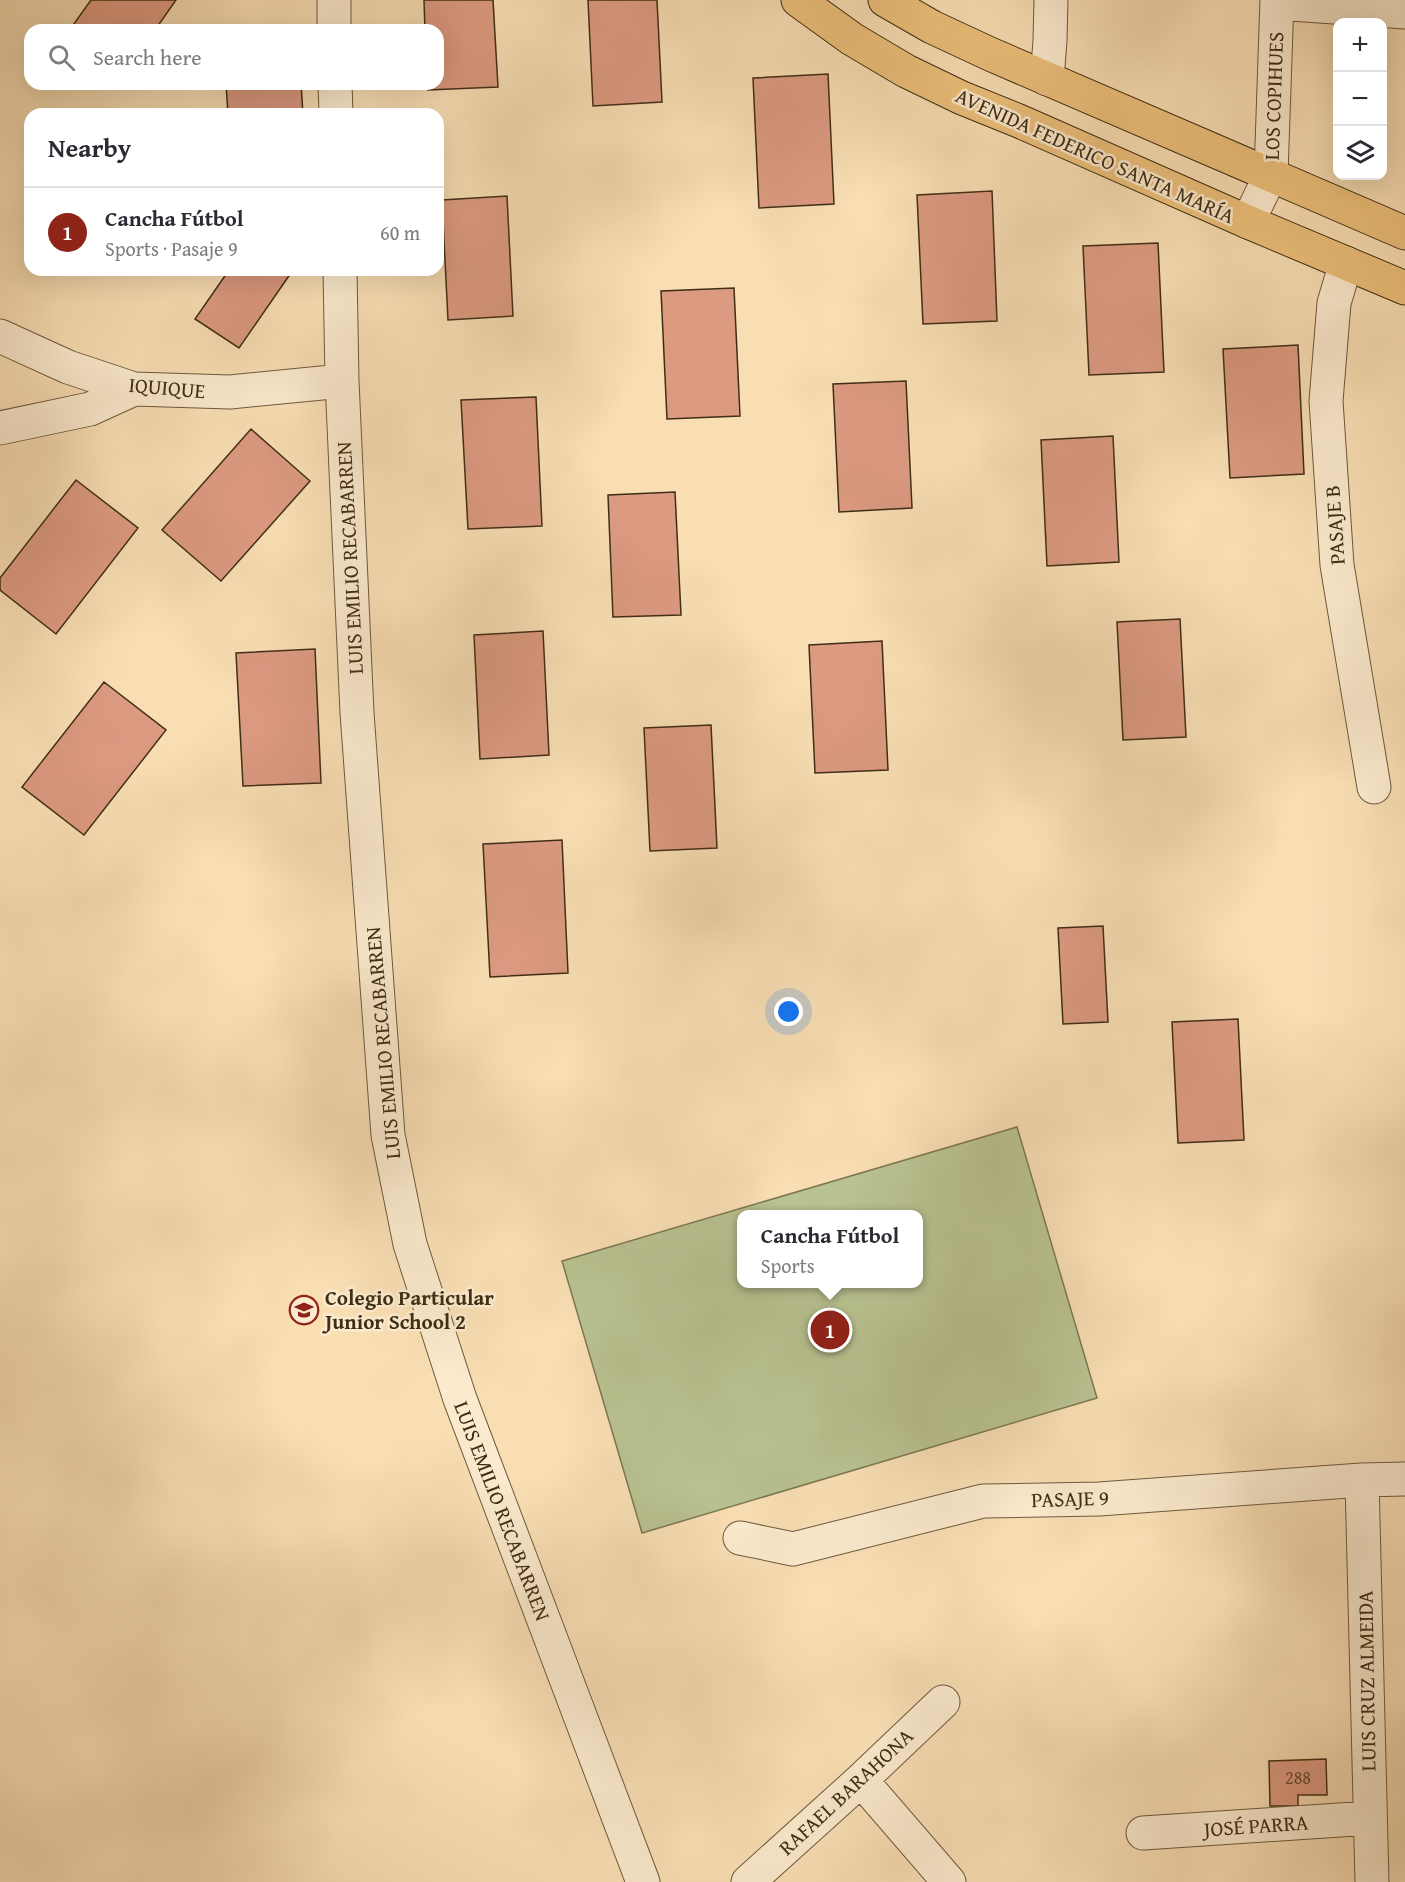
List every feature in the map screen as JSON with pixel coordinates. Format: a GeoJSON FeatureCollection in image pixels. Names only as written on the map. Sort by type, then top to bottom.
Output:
{"type":"FeatureCollection","features":[{"type":"Feature","properties":{"kind":"main road","name":"AVENIDA FEDERICO SANTA MARÍA"},"geometry":{"type":"LineString","coordinates":[[798,0],[852,39],[906,71],[962,98],[1405,288]]}},
{"type":"Feature","properties":{"kind":"main road"},"geometry":{"type":"LineString","coordinates":[[885,0],[932,27],[1047,79],[1405,233]]}},
{"type":"Feature","properties":{"kind":"street"},"geometry":{"type":"LineString","coordinates":[[334,0],[334,24]]}},
{"type":"Feature","properties":{"kind":"street"},"geometry":{"type":"LineString","coordinates":[[1047,79],[1051,0]]}},
{"type":"Feature","properties":{"kind":"street"},"geometry":{"type":"LineString","coordinates":[[1277,1],[1405,12]]}},
{"type":"Feature","properties":{"kind":"street","name":"LOS COPIHUES"},"geometry":{"type":"LineString","coordinates":[[1248,222],[1271,174],[1277,1]]}},
{"type":"Feature","properties":{"kind":"street"},"geometry":{"type":"LineString","coordinates":[[335,90],[336,108]]}},
{"type":"Feature","properties":{"kind":"street","name":"PASAJE B"},"geometry":{"type":"LineString","coordinates":[[1346,262],[1334,303],[1326,401],[1337,565],[1374,787]]}},
{"type":"Feature","properties":{"kind":"street","name":"LUIS EMILIO RECABARREN"},"geometry":{"type":"LineString","coordinates":[[339,276],[357,713],[388,1135],[410,1244],[460,1399],[643,1882]]}},
{"type":"Feature","properties":{"kind":"street","name":"IQUIQUE"},"geometry":{"type":"LineString","coordinates":[[0,336],[68,367],[134,388],[230,392],[342,381]]}},
{"type":"Feature","properties":{"kind":"street"},"geometry":{"type":"LineString","coordinates":[[0,428],[90,409],[134,388]]}},
{"type":"Feature","properties":{"kind":"street","name":"PASAJE 9"},"geometry":{"type":"LineString","coordinates":[[740,1538],[793,1549],[983,1501],[1099,1499],[1362,1480],[1405,1479]]}},
{"type":"Feature","properties":{"kind":"street","name":"LUIS CRUZ ALMEIDA"},"geometry":{"type":"LineString","coordinates":[[1362,1480],[1372,1882]]}},
{"type":"Feature","properties":{"kind":"street","name":"RAFAEL BARAHONA"},"geometry":{"type":"LineString","coordinates":[[748,1882],[944,1702]]}},
{"type":"Feature","properties":{"kind":"street"},"geometry":{"type":"LineString","coordinates":[[861,1780],[949,1882]]}},
{"type":"Feature","properties":{"kind":"street","name":"JOSÉ PARRA"},"geometry":{"type":"LineString","coordinates":[[1143,1833],[1370,1818]]}},
{"type":"Feature","properties":{"kind":"green space"},"geometry":{"type":"Polygon","coordinates":[[[1017,1127],[1097,1398],[642,1533],[562,1261],[1017,1127]]]}},
{"type":"Feature","properties":{"kind":"building"},"geometry":{"type":"Polygon","coordinates":[[[91,0],[176,0],[159,24],[74,24],[91,0]]]}},
{"type":"Feature","properties":{"kind":"building"},"geometry":{"type":"Polygon","coordinates":[[[424,0],[493,0],[498,87],[444,89],[444,24],[425,24],[424,0]]]}},
{"type":"Feature","properties":{"kind":"building"},"geometry":{"type":"Polygon","coordinates":[[[588,0],[657,0],[662,102],[593,106],[588,0]]]}},
{"type":"Feature","properties":{"kind":"building"},"geometry":{"type":"Polygon","coordinates":[[[828,74],[834,204],[759,208],[753,78],[828,74]]]}},
{"type":"Feature","properties":{"kind":"building"},"geometry":{"type":"Polygon","coordinates":[[[226,90],[301,90],[303,108],[228,108],[226,90]]]}},
{"type":"Feature","properties":{"kind":"building"},"geometry":{"type":"Polygon","coordinates":[[[992,191],[997,321],[923,324],[917,195],[992,191]]]}},
{"type":"Feature","properties":{"kind":"building"},"geometry":{"type":"Polygon","coordinates":[[[507,196],[513,316],[448,320],[444,200],[507,196]]]}},
{"type":"Feature","properties":{"kind":"building"},"geometry":{"type":"Polygon","coordinates":[[[1158,243],[1164,372],[1089,375],[1083,246],[1158,243]]]}},
{"type":"Feature","properties":{"kind":"building"},"geometry":{"type":"Polygon","coordinates":[[[225,276],[289,276],[239,348],[195,319],[225,276]]]}},
{"type":"Feature","properties":{"kind":"building"},"geometry":{"type":"Polygon","coordinates":[[[734,288],[740,416],[667,419],[661,291],[734,288]]]}},
{"type":"Feature","properties":{"kind":"building"},"geometry":{"type":"Polygon","coordinates":[[[1298,345],[1304,474],[1230,478],[1223,349],[1298,345]]]}},
{"type":"Feature","properties":{"kind":"building"},"geometry":{"type":"Polygon","coordinates":[[[906,381],[912,508],[839,512],[833,384],[906,381]]]}},
{"type":"Feature","properties":{"kind":"building"},"geometry":{"type":"Polygon","coordinates":[[[536,397],[542,526],[468,529],[461,400],[536,397]]]}},
{"type":"Feature","properties":{"kind":"building"},"geometry":{"type":"Polygon","coordinates":[[[251,429],[310,481],[221,581],[162,530],[251,429]]]}},
{"type":"Feature","properties":{"kind":"building"},"geometry":{"type":"Polygon","coordinates":[[[1113,436],[1119,562],[1047,566],[1041,440],[1113,436]]]}},
{"type":"Feature","properties":{"kind":"building"},"geometry":{"type":"Polygon","coordinates":[[[76,480],[138,528],[56,634],[0,590],[0,578],[76,480]]]}},
{"type":"Feature","properties":{"kind":"building"},"geometry":{"type":"Polygon","coordinates":[[[675,492],[681,615],[613,617],[608,495],[675,492]]]}},
{"type":"Feature","properties":{"kind":"building"},"geometry":{"type":"Polygon","coordinates":[[[1180,619],[1186,737],[1123,740],[1117,622],[1180,619]]]}},
{"type":"Feature","properties":{"kind":"building"},"geometry":{"type":"Polygon","coordinates":[[[543,631],[549,755],[480,759],[474,635],[543,631]]]}},
{"type":"Feature","properties":{"kind":"building"},"geometry":{"type":"Polygon","coordinates":[[[882,641],[888,770],[815,773],[809,645],[882,641]]]}},
{"type":"Feature","properties":{"kind":"building"},"geometry":{"type":"Polygon","coordinates":[[[315,649],[321,783],[243,786],[236,653],[315,649]]]}},
{"type":"Feature","properties":{"kind":"building"},"geometry":{"type":"Polygon","coordinates":[[[104,682],[166,730],[84,835],[22,787],[104,682]]]}},
{"type":"Feature","properties":{"kind":"building"},"geometry":{"type":"Polygon","coordinates":[[[711,725],[717,848],[650,851],[644,728],[711,725]]]}},
{"type":"Feature","properties":{"kind":"building"},"geometry":{"type":"Polygon","coordinates":[[[562,840],[568,973],[490,977],[483,844],[562,840]]]}},
{"type":"Feature","properties":{"kind":"building"},"geometry":{"type":"Polygon","coordinates":[[[1103,926],[1108,1022],[1063,1024],[1058,928],[1103,926]]]}},
{"type":"Feature","properties":{"kind":"building"},"geometry":{"type":"Polygon","coordinates":[[[1238,1019],[1244,1140],[1178,1143],[1172,1022],[1238,1019]]]}},
{"type":"Feature","properties":{"kind":"building"},"geometry":{"type":"Polygon","coordinates":[[[1326,1759],[1327,1795],[1298,1795],[1298,1806],[1270,1806],[1269,1761],[1326,1759]]]}},
{"type":"Feature","properties":{"kind":"place","name":"Colegio Particular Junior School 2"},"geometry":{"type":"Point","coordinates":[304,1310]}},
{"type":"Feature","properties":{"kind":"place","name":"Cancha Fútbol"},"geometry":{"type":"Point","coordinates":[830,1330]}}]}
